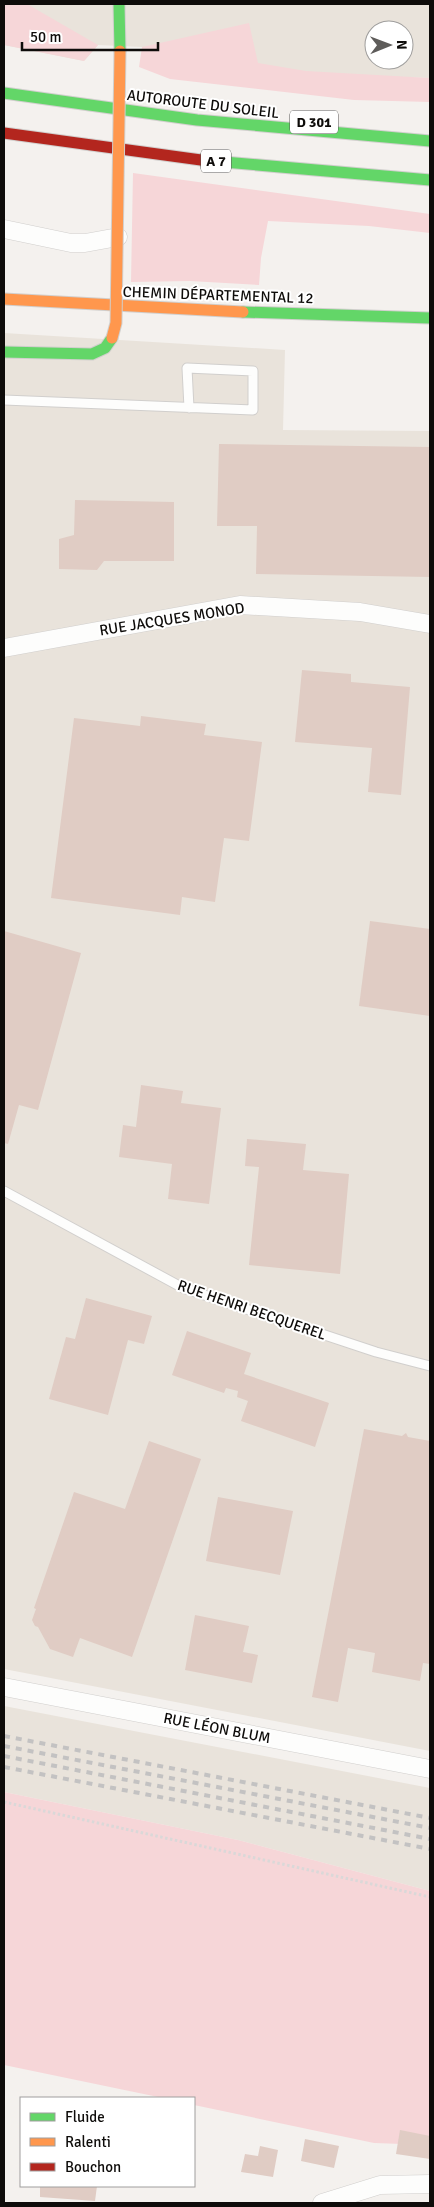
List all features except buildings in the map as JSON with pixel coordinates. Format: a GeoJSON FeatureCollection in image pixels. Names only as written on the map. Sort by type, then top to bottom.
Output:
{"type":"FeatureCollection","features":[{"type":"Feature","properties":{"kind":"main road"},"geometry":{"type":"LineString","coordinates":[[4,352],[92,354],[105,348],[112,338],[116,323],[118,237],[119,4]]}},
{"type":"Feature","properties":{"kind":"main road","name":"AUTOROUTE DU SOLEIL"},"geometry":{"type":"LineString","coordinates":[[4,93],[197,120],[430,141]]}},
{"type":"Feature","properties":{"kind":"main road","name":"D 301"},"geometry":{"type":"LineString","coordinates":[[197,120],[350,122]]}},
{"type":"Feature","properties":{"kind":"main road","name":"A 7"},"geometry":{"type":"LineString","coordinates":[[4,133],[201,160],[430,180]]}},
{"type":"Feature","properties":{"kind":"main road","name":"CHEMIN DÉPARTEMENTAL 12"},"geometry":{"type":"LineString","coordinates":[[4,299],[193,310],[430,318]]}},
{"type":"Feature","properties":{"kind":"street"},"geometry":{"type":"LineString","coordinates":[[4,229],[71,243],[85,243],[118,237]]}},
{"type":"Feature","properties":{"kind":"street","name":"RUE JACQUES MONOD"},"geometry":{"type":"LineString","coordinates":[[4,648],[240,605],[360,612],[430,624]]}},
{"type":"Feature","properties":{"kind":"street","name":"RUE LÉON BLUM"},"geometry":{"type":"LineString","coordinates":[[4,1687],[430,1769]]}},
{"type":"Feature","properties":{"kind":"street"},"geometry":{"type":"LineString","coordinates":[[322,2203],[380,2185],[430,2184]]}},
{"type":"Feature","properties":{"kind":"lane"},"geometry":{"type":"LineString","coordinates":[[4,400],[189,408],[253,410],[253,371],[187,368],[189,408]]}},
{"type":"Feature","properties":{"kind":"lane","name":"RUE HENRI BECQUEREL"},"geometry":{"type":"LineString","coordinates":[[4,1191],[183,1288],[376,1352],[430,1366]]}},
{"type":"Feature","properties":{"kind":"path"},"geometry":{"type":"LineString","coordinates":[[4,1802],[430,1897]]}},
{"type":"Feature","properties":{"kind":"shaded area"},"geometry":{"type":"Polygon","coordinates":[[[4,4],[430,4],[430,78],[160,69],[142,47],[98,45],[84,61],[4,45],[4,4]]]}},
{"type":"Feature","properties":{"kind":"shaded area"},"geometry":{"type":"Polygon","coordinates":[[[4,4],[27,4],[98,45],[84,61],[4,45],[4,4]]]}},
{"type":"Feature","properties":{"kind":"shaded area"},"geometry":{"type":"Polygon","coordinates":[[[249,23],[258,63],[306,71],[430,78],[430,102],[354,100],[170,79],[139,67],[142,47],[249,23]]]}},
{"type":"Feature","properties":{"kind":"shaded area"},"geometry":{"type":"Polygon","coordinates":[[[133,173],[430,214],[430,233],[369,226],[268,221],[261,258],[259,285],[190,281],[131,282],[133,173]]]}},
{"type":"Feature","properties":{"kind":"shaded area"},"geometry":{"type":"Polygon","coordinates":[[[4,333],[285,350],[283,430],[430,431],[430,1751],[4,1669],[4,333]]]}},
{"type":"Feature","properties":{"kind":"shaded area"},"geometry":{"type":"Polygon","coordinates":[[[4,1706],[430,1788],[430,1891],[238,1840],[4,1792],[4,1706]]]}},
{"type":"Feature","properties":{"kind":"shaded area"},"geometry":{"type":"Polygon","coordinates":[[[4,1792],[238,1840],[430,1891],[430,2145],[374,2143],[195,2105],[195,2097],[158,2097],[4,2065],[4,1792]]]}},
{"type":"Feature","properties":{"kind":"railway"},"geometry":{"type":"LineString","coordinates":[[4,1736],[430,1818]]}},
{"type":"Feature","properties":{"kind":"railway"},"geometry":{"type":"LineString","coordinates":[[4,1746],[430,1828]]}},
{"type":"Feature","properties":{"kind":"railway"},"geometry":{"type":"LineString","coordinates":[[4,1756],[430,1839]]}},
{"type":"Feature","properties":{"kind":"railway"},"geometry":{"type":"LineString","coordinates":[[4,1767],[430,1849]]}},
{"type":"Feature","properties":{"kind":"traffic: fast"},"geometry":{"type":"LineString","coordinates":[[119,4],[120,51]]}},
{"type":"Feature","properties":{"kind":"traffic: fast"},"geometry":{"type":"LineString","coordinates":[[4,93],[197,120],[430,141]]}},
{"type":"Feature","properties":{"kind":"traffic: fast"},"geometry":{"type":"LineString","coordinates":[[201,160],[430,180]]}},
{"type":"Feature","properties":{"kind":"traffic: fast"},"geometry":{"type":"LineString","coordinates":[[243,312],[430,318]]}},
{"type":"Feature","properties":{"kind":"traffic: fast"},"geometry":{"type":"LineString","coordinates":[[4,352],[92,354],[105,348],[112,338]]}},
{"type":"Feature","properties":{"kind":"traffic: slow"},"geometry":{"type":"LineString","coordinates":[[112,338],[116,323],[120,51]]}},
{"type":"Feature","properties":{"kind":"traffic: slow"},"geometry":{"type":"LineString","coordinates":[[4,299],[243,312]]}},
{"type":"Feature","properties":{"kind":"traffic: jam"},"geometry":{"type":"LineString","coordinates":[[4,133],[201,160]]}}]}
